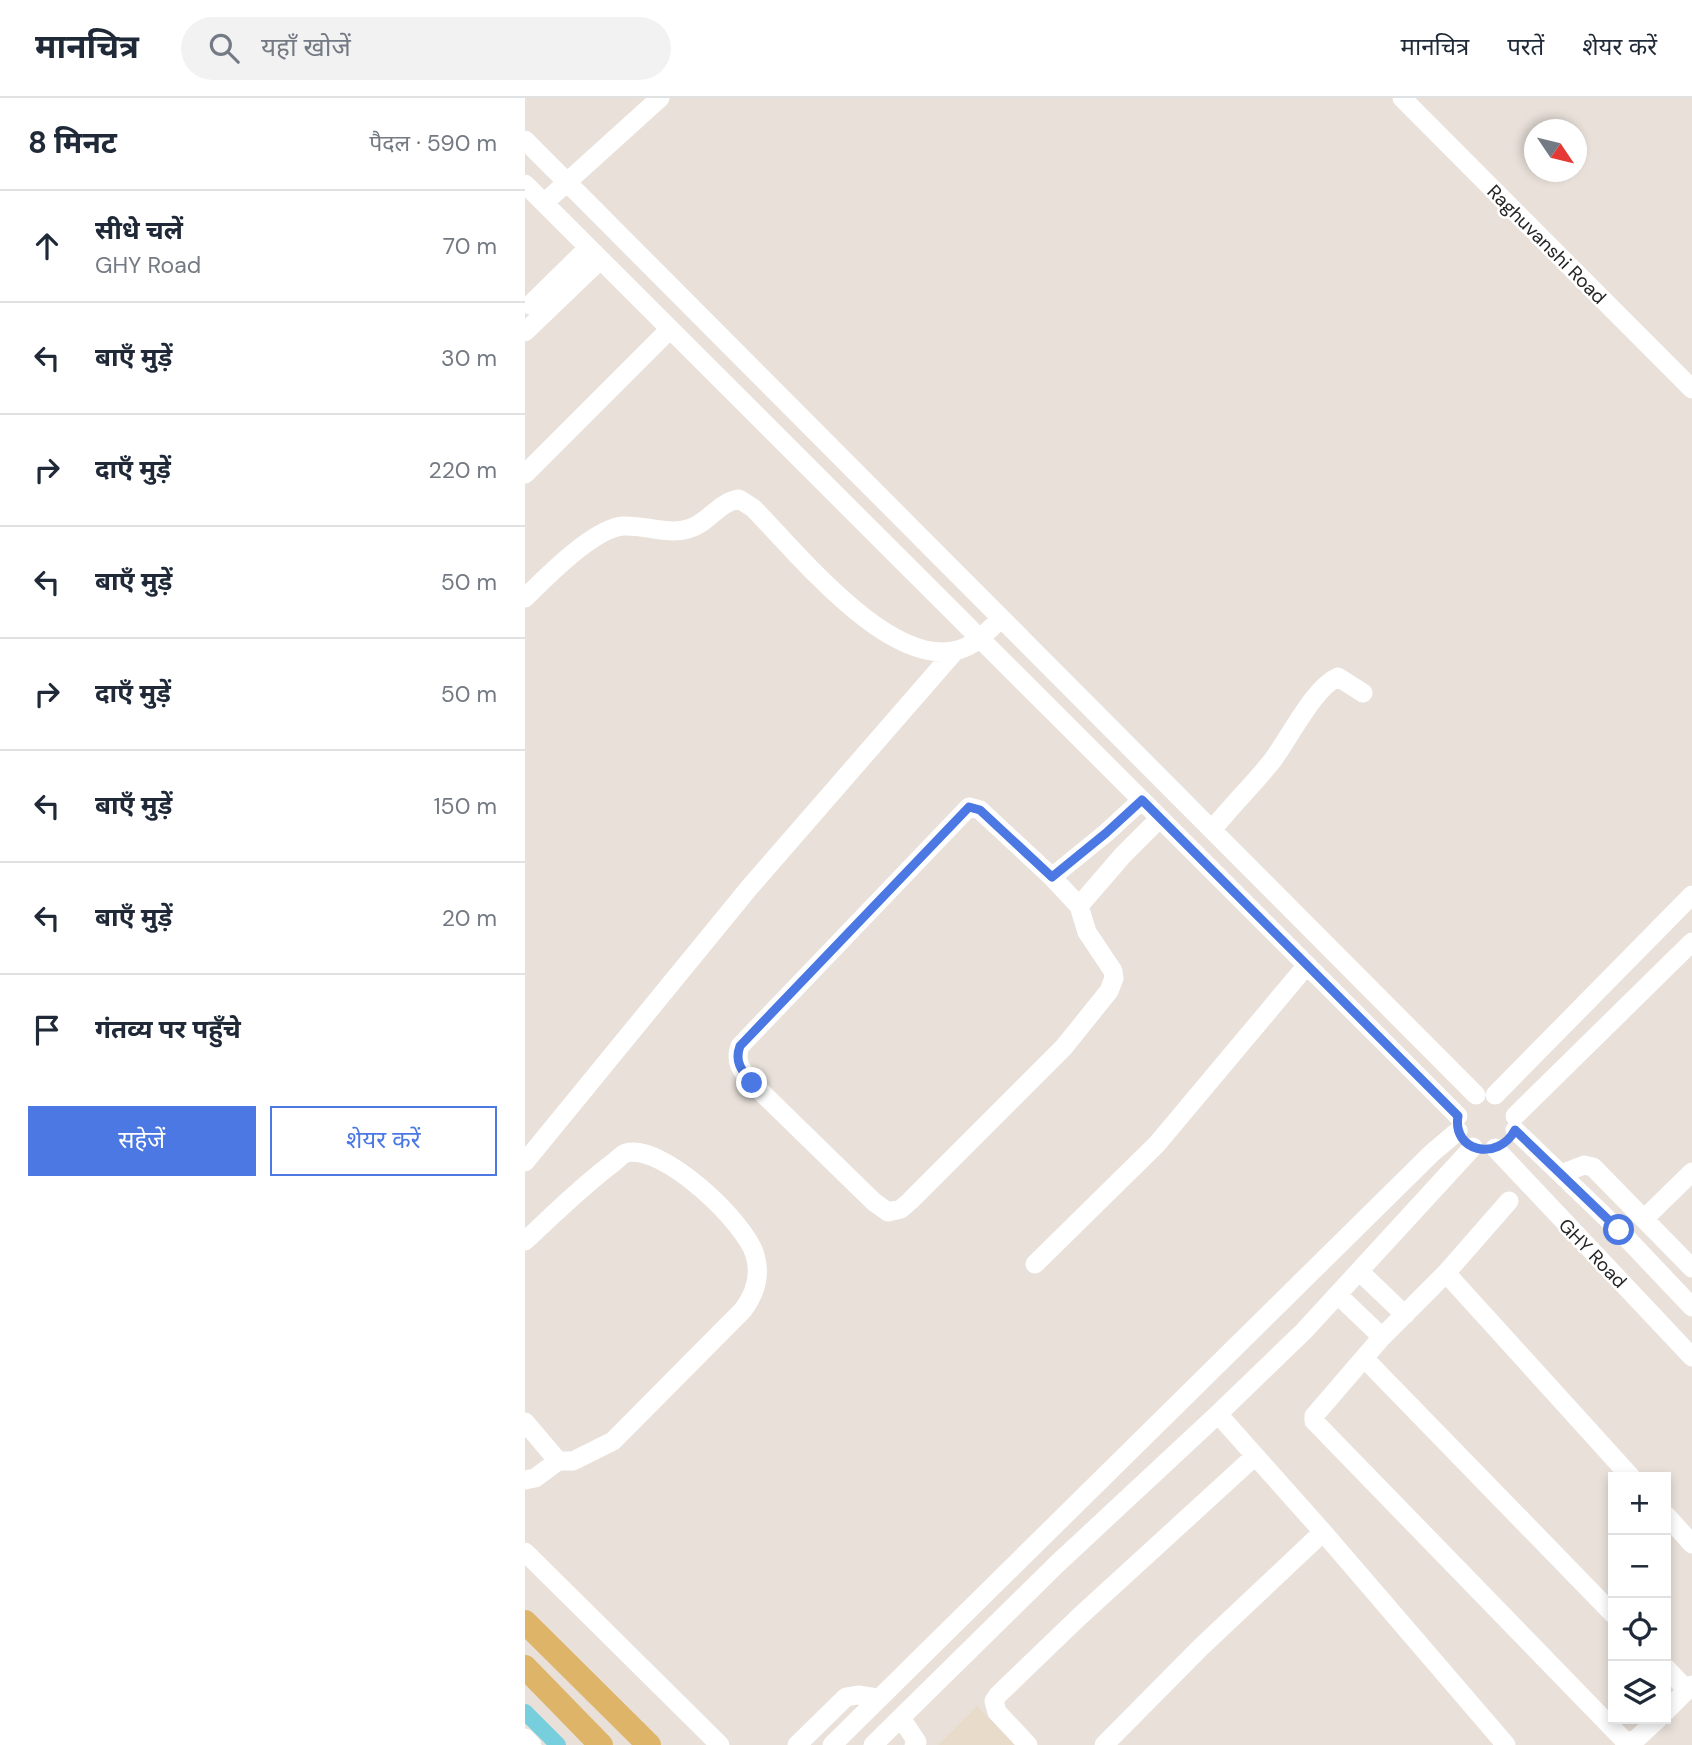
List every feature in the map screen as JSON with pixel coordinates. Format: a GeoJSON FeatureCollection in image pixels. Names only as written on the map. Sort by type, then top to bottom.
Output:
{"type":"FeatureCollection","features":[{"type":"Feature","properties":{"kind":"main road"},"geometry":{"type":"LineString","coordinates":[[525,1622],[649,1745]]}},
{"type":"Feature","properties":{"kind":"main road"},"geometry":{"type":"LineString","coordinates":[[525,1667],[601,1745]]}},
{"type":"Feature","properties":{"kind":"street"},"geometry":{"type":"LineString","coordinates":[[544,203],[660,98]]}},
{"type":"Feature","properties":{"kind":"street","name":"Raghuvanshi Road"},"geometry":{"type":"LineString","coordinates":[[1402,98],[1692,389]]}},
{"type":"Feature","properties":{"kind":"street"},"geometry":{"type":"LineString","coordinates":[[525,140],[1212,830],[1486,1095]]}},
{"type":"Feature","properties":{"kind":"street"},"geometry":{"type":"LineString","coordinates":[[525,184],[1307,964],[1458,1123],[1473,1147],[1482,1150],[1495,1148],[1507,1141],[1515,1123],[1692,942]]}},
{"type":"Feature","properties":{"kind":"street"},"geometry":{"type":"LineString","coordinates":[[525,332],[532,307],[594,254]]}},
{"type":"Feature","properties":{"kind":"street"},"geometry":{"type":"LineString","coordinates":[[525,474],[670,329]]}},
{"type":"Feature","properties":{"kind":"street"},"geometry":{"type":"LineString","coordinates":[[525,598],[547,576],[610,528],[624,526],[671,531],[688,529],[726,503],[739,499],[753,508],[832,591],[898,640],[929,652],[955,651],[981,639],[1001,618]]}},
{"type":"Feature","properties":{"kind":"street"},"geometry":{"type":"LineString","coordinates":[[525,1162],[749,888],[955,651]]}},
{"type":"Feature","properties":{"kind":"street"},"geometry":{"type":"LineString","coordinates":[[1212,830],[1273,759],[1329,682],[1338,677],[1363,693]]}},
{"type":"Feature","properties":{"kind":"street"},"geometry":{"type":"LineString","coordinates":[[1052,877],[1142,800]]}},
{"type":"Feature","properties":{"kind":"street"},"geometry":{"type":"LineString","coordinates":[[969,807],[980,810],[1079,906],[1087,932],[1113,971],[1114,978],[1109,991],[1064,1047],[901,1209],[888,1212],[874,1202],[752,1083],[739,1066],[737,1059],[740,1046],[969,807]]}},
{"type":"Feature","properties":{"kind":"street"},"geometry":{"type":"LineString","coordinates":[[1079,906],[1123,855],[1160,818]]}},
{"type":"Feature","properties":{"kind":"street"},"geometry":{"type":"LineString","coordinates":[[1486,1095],[1692,895]]}},
{"type":"Feature","properties":{"kind":"street"},"geometry":{"type":"LineString","coordinates":[[1035,1264],[1157,1144],[1307,964]]}},
{"type":"Feature","properties":{"kind":"street"},"geometry":{"type":"LineString","coordinates":[[832,1745],[1432,1153],[1458,1123],[1468,1100],[1486,1095],[1504,1099],[1515,1123]]}},
{"type":"Feature","properties":{"kind":"street","name":"GHY Road"},"geometry":{"type":"LineString","coordinates":[[1515,1123],[1561,1174],[1692,1307]]}},
{"type":"Feature","properties":{"kind":"street"},"geometry":{"type":"LineString","coordinates":[[873,1745],[1067,1555],[1218,1415],[1360,1272],[1473,1147]]}},
{"type":"Feature","properties":{"kind":"street","name":"GHY Road"},"geometry":{"type":"LineString","coordinates":[[1495,1148],[1692,1357]]}},
{"type":"Feature","properties":{"kind":"street"},"geometry":{"type":"LineString","coordinates":[[525,1241],[598,1174],[626,1153],[647,1154],[680,1171],[711,1197],[739,1227],[755,1254],[758,1270],[753,1292],[743,1310],[613,1441],[573,1461],[558,1461],[535,1478],[525,1480]]}},
{"type":"Feature","properties":{"kind":"street"},"geometry":{"type":"LineString","coordinates":[[1561,1174],[1584,1165],[1593,1167],[1692,1268]]}},
{"type":"Feature","properties":{"kind":"street"},"geometry":{"type":"LineString","coordinates":[[1644,1219],[1692,1172]]}},
{"type":"Feature","properties":{"kind":"street"},"geometry":{"type":"LineString","coordinates":[[1509,1201],[1446,1273],[1382,1337],[1316,1413],[1314,1421],[1608,1724]]}},
{"type":"Feature","properties":{"kind":"street"},"geometry":{"type":"LineString","coordinates":[[1360,1272],[1405,1315]]}},
{"type":"Feature","properties":{"kind":"street"},"geometry":{"type":"LineString","coordinates":[[1446,1273],[1626,1472]]}},
{"type":"Feature","properties":{"kind":"street"},"geometry":{"type":"LineString","coordinates":[[1338,1295],[1382,1337]]}},
{"type":"Feature","properties":{"kind":"street"},"geometry":{"type":"LineString","coordinates":[[1365,1359],[1608,1609]]}},
{"type":"Feature","properties":{"kind":"street"},"geometry":{"type":"LineString","coordinates":[[1218,1415],[1323,1532],[1506,1745]]}},
{"type":"Feature","properties":{"kind":"street"},"geometry":{"type":"LineString","coordinates":[[525,1422],[558,1461]]}},
{"type":"Feature","properties":{"kind":"street"},"geometry":{"type":"LineString","coordinates":[[1028,1745],[997,1712],[995,1701],[998,1695],[1255,1456]]}},
{"type":"Feature","properties":{"kind":"street"},"geometry":{"type":"LineString","coordinates":[[1671,1521],[1692,1544]]}},
{"type":"Feature","properties":{"kind":"street"},"geometry":{"type":"LineString","coordinates":[[1104,1745],[1201,1647],[1323,1532]]}},
{"type":"Feature","properties":{"kind":"street"},"geometry":{"type":"LineString","coordinates":[[525,1552],[720,1745]]}},
{"type":"Feature","properties":{"kind":"street"},"geometry":{"type":"LineString","coordinates":[[985,1592],[1007,1614]]}},
{"type":"Feature","properties":{"kind":"street"},"geometry":{"type":"LineString","coordinates":[[1671,1672],[1690,1687],[1671,1706]]}},
{"type":"Feature","properties":{"kind":"street"},"geometry":{"type":"LineString","coordinates":[[797,1745],[846,1697],[857,1695],[877,1698]]}},
{"type":"Feature","properties":{"kind":"street"},"geometry":{"type":"LineString","coordinates":[[901,1718],[916,1742],[913,1745]]}},
{"type":"Feature","properties":{"kind":"street"},"geometry":{"type":"LineString","coordinates":[[1608,1724],[1623,1739],[1633,1742],[1653,1724]]}},
{"type":"Feature","properties":{"kind":"street"},"geometry":{"type":"LineString","coordinates":[[525,1738],[532,1745]]}},
{"type":"Feature","properties":{"kind":"shaded area"},"geometry":{"type":"Polygon","coordinates":[[[977,1706],[1015,1745],[938,1745],[977,1706]]]}},
{"type":"Feature","properties":{"kind":"waterway"},"geometry":{"type":"LineString","coordinates":[[525,1712],[558,1745]]}},
{"type":"Feature","properties":{"kind":"route"},"geometry":{"type":"LineString","coordinates":[[752,1083],[739,1066],[737,1059],[740,1046],[969,807],[980,810],[1052,877],[1142,800],[1458,1116],[1458,1130],[1466,1142],[1482,1150],[1491,1150],[1500,1147],[1515,1130],[1619,1230]]}}]}
